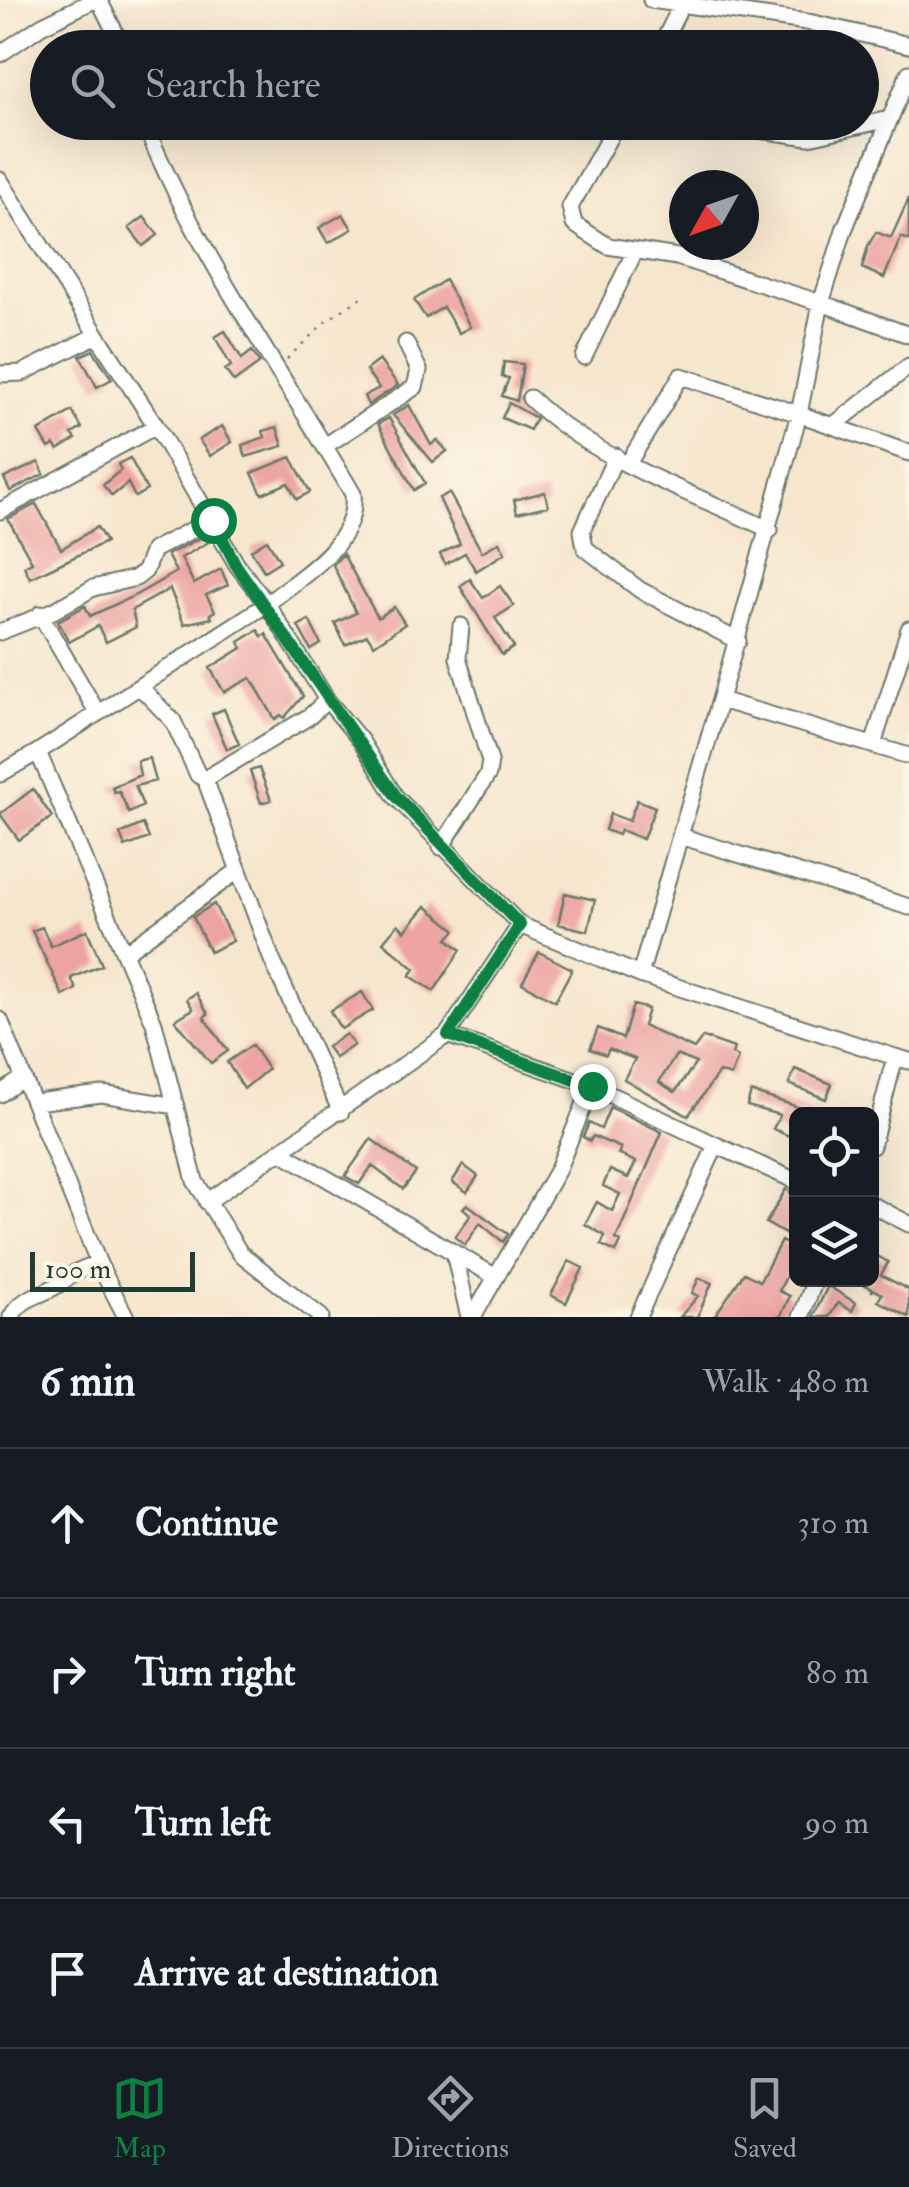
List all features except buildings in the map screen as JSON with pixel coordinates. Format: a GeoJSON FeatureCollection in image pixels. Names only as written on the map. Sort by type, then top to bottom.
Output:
{"type":"FeatureCollection","features":[{"type":"Feature","properties":{"kind":"street"},"geometry":{"type":"LineString","coordinates":[[35,30],[97,0],[113,30]]}},
{"type":"Feature","properties":{"kind":"street"},"geometry":{"type":"LineString","coordinates":[[651,0],[843,30]]}},
{"type":"Feature","properties":{"kind":"street"},"geometry":{"type":"LineString","coordinates":[[669,30],[682,4]]}},
{"type":"Feature","properties":{"kind":"street"},"geometry":{"type":"LineString","coordinates":[[0,54],[30,34]]}},
{"type":"Feature","properties":{"kind":"street"},"geometry":{"type":"LineString","coordinates":[[879,38],[909,45]]}},
{"type":"Feature","properties":{"kind":"street"},"geometry":{"type":"LineString","coordinates":[[640,975],[770,530],[821,302],[844,230],[909,73]]}},
{"type":"Feature","properties":{"kind":"street"},"geometry":{"type":"LineString","coordinates":[[879,121],[889,119]]}},
{"type":"Feature","properties":{"kind":"street"},"geometry":{"type":"LineString","coordinates":[[0,774],[267,604],[330,553],[355,514],[352,494],[202,238],[153,140]]}},
{"type":"Feature","properties":{"kind":"street"},"geometry":{"type":"LineString","coordinates":[[608,140],[570,206],[570,216],[587,235],[635,251],[706,265],[909,335]]}},
{"type":"Feature","properties":{"kind":"street"},"geometry":{"type":"LineString","coordinates":[[0,180],[156,426],[236,565],[267,604],[327,700],[361,741],[396,796],[442,847],[520,925],[640,975],[902,1059],[879,1126]]}},
{"type":"Feature","properties":{"kind":"street"},"geometry":{"type":"LineString","coordinates":[[584,357],[635,251]]}},
{"type":"Feature","properties":{"kind":"street"},"geometry":{"type":"LineString","coordinates":[[0,374],[22,373],[97,336]]}},
{"type":"Feature","properties":{"kind":"street"},"geometry":{"type":"LineString","coordinates":[[325,446],[415,387],[419,370],[406,343]]}},
{"type":"Feature","properties":{"kind":"street"},"geometry":{"type":"LineString","coordinates":[[834,425],[909,366]]}},
{"type":"Feature","properties":{"kind":"street"},"geometry":{"type":"LineString","coordinates":[[738,641],[640,590],[585,548],[582,531],[622,459],[681,376],[909,453]]}},
{"type":"Feature","properties":{"kind":"street"},"geometry":{"type":"LineString","coordinates":[[530,398],[548,415],[622,459],[770,530]]}},
{"type":"Feature","properties":{"kind":"street"},"geometry":{"type":"LineString","coordinates":[[0,511],[156,426]]}},
{"type":"Feature","properties":{"kind":"street"},"geometry":{"type":"LineString","coordinates":[[0,632],[93,588],[136,578],[146,571],[153,550],[213,520]]}},
{"type":"Feature","properties":{"kind":"street"},"geometry":{"type":"LineString","coordinates":[[40,614],[97,712]]}},
{"type":"Feature","properties":{"kind":"street"},"geometry":{"type":"LineString","coordinates":[[442,847],[488,774],[490,761],[458,658],[461,626]]}},
{"type":"Feature","properties":{"kind":"street"},"geometry":{"type":"LineString","coordinates":[[873,745],[909,629]]}},
{"type":"Feature","properties":{"kind":"street"},"geometry":{"type":"LineString","coordinates":[[140,687],[173,720],[198,775],[205,778],[272,960],[341,1112]]}},
{"type":"Feature","properties":{"kind":"street"},"geometry":{"type":"LineString","coordinates":[[205,778],[310,716],[327,700]]}},
{"type":"Feature","properties":{"kind":"street"},"geometry":{"type":"LineString","coordinates":[[720,700],[909,756]]}},
{"type":"Feature","properties":{"kind":"street"},"geometry":{"type":"LineString","coordinates":[[38,752],[127,951],[154,1024],[185,1155],[206,1202],[256,1270],[320,1317]]}},
{"type":"Feature","properties":{"kind":"street"},"geometry":{"type":"LineString","coordinates":[[680,836],[909,907]]}},
{"type":"Feature","properties":{"kind":"street"},"geometry":{"type":"LineString","coordinates":[[127,951],[239,870]]}},
{"type":"Feature","properties":{"kind":"street"},"geometry":{"type":"LineString","coordinates":[[206,1202],[283,1153],[448,1035],[520,925]]}},
{"type":"Feature","properties":{"kind":"street"},"geometry":{"type":"LineString","coordinates":[[0,1020],[99,1264],[126,1317]]}},
{"type":"Feature","properties":{"kind":"street"},"geometry":{"type":"LineString","coordinates":[[448,1035],[592,1086],[789,1178]]}},
{"type":"Feature","properties":{"kind":"street"},"geometry":{"type":"LineString","coordinates":[[0,1094],[23,1078]]}},
{"type":"Feature","properties":{"kind":"street"},"geometry":{"type":"LineString","coordinates":[[470,1317],[557,1171],[592,1086]]}},
{"type":"Feature","properties":{"kind":"street"},"geometry":{"type":"LineString","coordinates":[[35,1102],[102,1094],[176,1106]]}},
{"type":"Feature","properties":{"kind":"street"},"geometry":{"type":"LineString","coordinates":[[638,1317],[716,1145]]}},
{"type":"Feature","properties":{"kind":"street"},"geometry":{"type":"LineString","coordinates":[[283,1153],[496,1277]]}},
{"type":"Feature","properties":{"kind":"street"},"geometry":{"type":"LineString","coordinates":[[879,1208],[909,1224]]}},
{"type":"Feature","properties":{"kind":"street"},"geometry":{"type":"LineString","coordinates":[[454,1253],[470,1317]]}},
{"type":"Feature","properties":{"kind":"street"},"geometry":{"type":"LineString","coordinates":[[12,1317],[24,1298],[58,1285],[78,1268],[99,1264]]}},
{"type":"Feature","properties":{"kind":"street"},"geometry":{"type":"LineString","coordinates":[[801,1317],[812,1287]]}},
{"type":"Feature","properties":{"kind":"path"},"geometry":{"type":"LineString","coordinates":[[279,367],[326,322],[367,294]]}},
{"type":"Feature","properties":{"kind":"route"},"geometry":{"type":"LineString","coordinates":[[213,520],[236,565],[267,604],[327,700],[361,741],[396,796],[520,925],[448,1035],[592,1086]]}}]}
